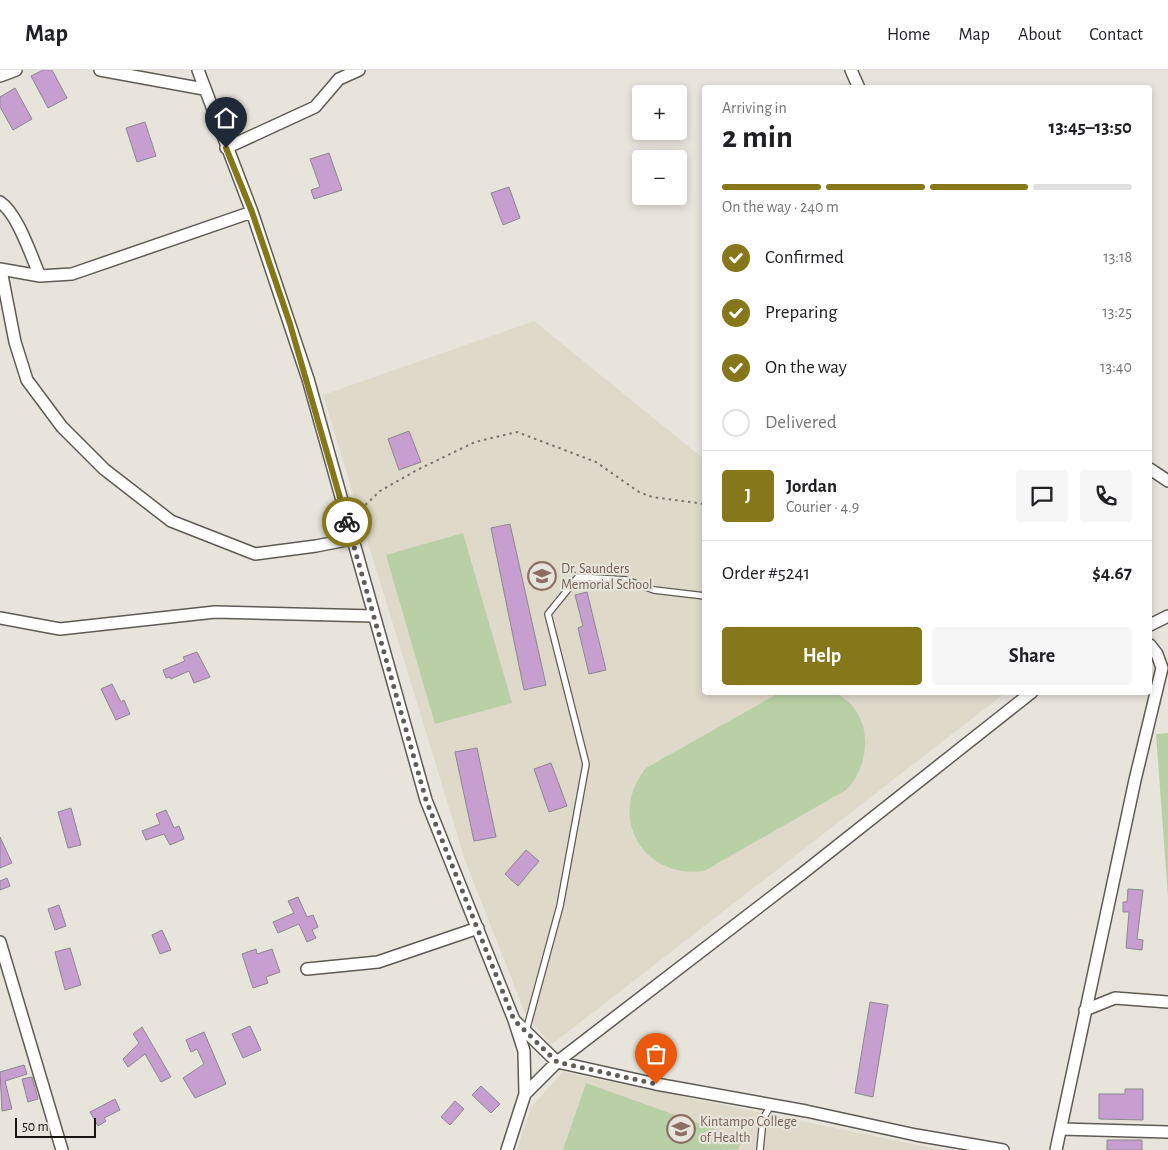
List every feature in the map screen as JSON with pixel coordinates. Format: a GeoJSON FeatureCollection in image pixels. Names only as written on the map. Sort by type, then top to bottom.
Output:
{"type":"FeatureCollection","features":[{"type":"Feature","properties":{"kind":"street"},"geometry":{"type":"LineString","coordinates":[[0,76],[16,70]]}},
{"type":"Feature","properties":{"kind":"street"},"geometry":{"type":"LineString","coordinates":[[100,70],[204,89]]}},
{"type":"Feature","properties":{"kind":"street"},"geometry":{"type":"LineString","coordinates":[[198,70],[226,148],[252,212],[308,379],[426,800],[514,1020],[524,1051],[524,1094],[507,1150]]}},
{"type":"Feature","properties":{"kind":"street"},"geometry":{"type":"LineString","coordinates":[[226,148],[314,107],[339,79],[359,70]]}},
{"type":"Feature","properties":{"kind":"street"},"geometry":{"type":"LineString","coordinates":[[851,70],[858,85]]}},
{"type":"Feature","properties":{"kind":"street"},"geometry":{"type":"LineString","coordinates":[[0,202],[5,206],[17,225],[40,276]]}},
{"type":"Feature","properties":{"kind":"street"},"geometry":{"type":"LineString","coordinates":[[252,212],[72,274],[40,276],[0,270],[15,342],[27,380],[62,427],[104,469],[170,521],[255,554],[352,539]]}},
{"type":"Feature","properties":{"kind":"street"},"geometry":{"type":"LineString","coordinates":[[1152,470],[1168,481]]}},
{"type":"Feature","properties":{"kind":"street"},"geometry":{"type":"LineString","coordinates":[[0,618],[60,629],[215,612],[374,616]]}},
{"type":"Feature","properties":{"kind":"street"},"geometry":{"type":"LineString","coordinates":[[1152,625],[1168,616]]}},
{"type":"Feature","properties":{"kind":"street"},"geometry":{"type":"LineString","coordinates":[[1056,1150],[1085,1010],[1162,668],[1157,654],[1152,648]]}},
{"type":"Feature","properties":{"kind":"street"},"geometry":{"type":"LineString","coordinates":[[524,1094],[557,1062],[780,891],[1028,695]]}},
{"type":"Feature","properties":{"kind":"street"},"geometry":{"type":"LineString","coordinates":[[307,969],[378,962],[478,928]]}},
{"type":"Feature","properties":{"kind":"street"},"geometry":{"type":"LineString","coordinates":[[0,942],[62,1150]]}},
{"type":"Feature","properties":{"kind":"street"},"geometry":{"type":"LineString","coordinates":[[1085,1010],[1116,998],[1168,1002]]}},
{"type":"Feature","properties":{"kind":"street"},"geometry":{"type":"LineString","coordinates":[[514,1020],[557,1062],[656,1084],[771,1105],[916,1135],[1003,1150]]}},
{"type":"Feature","properties":{"kind":"street"},"geometry":{"type":"LineString","coordinates":[[1060,1129],[1168,1132]]}},
{"type":"Feature","properties":{"kind":"lane"},"geometry":{"type":"LineString","coordinates":[[526,1032],[560,906],[586,764],[548,614],[578,577],[626,580],[654,590],[702,596]]}},
{"type":"Feature","properties":{"kind":"lane"},"geometry":{"type":"LineString","coordinates":[[760,1150],[763,1119],[771,1105]]}},
{"type":"Feature","properties":{"kind":"path"},"geometry":{"type":"LineString","coordinates":[[347,523],[380,491],[417,470],[475,442],[517,432],[596,462],[639,492],[652,497],[702,504]]}},
{"type":"Feature","properties":{"kind":"shaded area","name":"Dr. Saunders Memorial School"},"geometry":{"type":"Polygon","coordinates":[[[534,321],[702,458],[702,695],[1002,695],[551,1045],[525,1013],[466,863],[323,395],[534,321]]]}},
{"type":"Feature","properties":{"kind":"shaded area","name":"Kintampo College of Health"},"geometry":{"type":"Polygon","coordinates":[[[563,1072],[942,1150],[517,1150],[531,1107],[563,1072]]]}},
{"type":"Feature","properties":{"kind":"green space"},"geometry":{"type":"Polygon","coordinates":[[[463,533],[512,703],[435,724],[386,555],[463,533]]]}},
{"type":"Feature","properties":{"kind":"green space"},"geometry":{"type":"Polygon","coordinates":[[[775,695],[838,695],[858,713],[863,726],[865,739],[861,767],[855,779],[846,790],[704,871],[682,871],[663,865],[648,855],[637,840],[631,824],[630,805],[635,787],[646,768],[775,695]]]}},
{"type":"Feature","properties":{"kind":"green space"},"geometry":{"type":"Polygon","coordinates":[[[1168,733],[1168,897],[1156,734],[1168,733]]]}},
{"type":"Feature","properties":{"kind":"green space"},"geometry":{"type":"Polygon","coordinates":[[[586,1083],[742,1139],[738,1150],[563,1150],[586,1083]]]}},
{"type":"Feature","properties":{"kind":"building"},"geometry":{"type":"Polygon","coordinates":[[[43,70],[52,70],[67,98],[48,108],[31,76],[43,70]]]}},
{"type":"Feature","properties":{"kind":"building"},"geometry":{"type":"Polygon","coordinates":[[[15,88],[32,119],[13,130],[0,107],[0,97],[15,88]]]}},
{"type":"Feature","properties":{"kind":"building"},"geometry":{"type":"Polygon","coordinates":[[[145,122],[156,156],[137,162],[126,128],[145,122]]]}},
{"type":"Feature","properties":{"kind":"building"},"geometry":{"type":"Polygon","coordinates":[[[329,153],[342,190],[314,199],[311,190],[320,187],[310,159],[329,153]]]}},
{"type":"Feature","properties":{"kind":"building"},"geometry":{"type":"Polygon","coordinates":[[[509,187],[520,218],[503,225],[491,193],[509,187]]]}},
{"type":"Feature","properties":{"kind":"building"},"geometry":{"type":"Polygon","coordinates":[[[409,431],[421,462],[399,470],[388,439],[409,431]]]}},
{"type":"Feature","properties":{"kind":"building"},"geometry":{"type":"Polygon","coordinates":[[[510,524],[546,685],[524,690],[491,528],[510,524]]]}},
{"type":"Feature","properties":{"kind":"building"},"geometry":{"type":"Polygon","coordinates":[[[587,592],[606,670],[589,674],[578,628],[583,626],[575,595],[587,592]]]}},
{"type":"Feature","properties":{"kind":"building"},"geometry":{"type":"Polygon","coordinates":[[[197,652],[210,677],[194,683],[189,671],[171,679],[170,677],[166,678],[163,670],[185,661],[183,657],[197,652]]]}},
{"type":"Feature","properties":{"kind":"building"},"geometry":{"type":"Polygon","coordinates":[[[112,684],[121,702],[124,700],[130,714],[116,720],[101,689],[112,684]]]}},
{"type":"Feature","properties":{"kind":"building"},"geometry":{"type":"Polygon","coordinates":[[[477,748],[496,837],[474,841],[455,752],[477,748]]]}},
{"type":"Feature","properties":{"kind":"building"},"geometry":{"type":"Polygon","coordinates":[[[551,763],[567,806],[549,812],[534,769],[551,763]]]}},
{"type":"Feature","properties":{"kind":"building"},"geometry":{"type":"Polygon","coordinates":[[[71,808],[81,845],[68,848],[58,812],[71,808]]]}},
{"type":"Feature","properties":{"kind":"building"},"geometry":{"type":"Polygon","coordinates":[[[166,810],[174,828],[179,826],[184,839],[170,845],[164,834],[146,840],[142,831],[160,824],[156,814],[166,810]]]}},
{"type":"Feature","properties":{"kind":"building"},"geometry":{"type":"Polygon","coordinates":[[[0,837],[12,863],[0,868],[0,837]]]}},
{"type":"Feature","properties":{"kind":"building"},"geometry":{"type":"Polygon","coordinates":[[[526,850],[539,861],[518,886],[505,874],[526,850]]]}},
{"type":"Feature","properties":{"kind":"building"},"geometry":{"type":"Polygon","coordinates":[[[7,878],[10,886],[0,890],[0,881],[7,878]]]}},
{"type":"Feature","properties":{"kind":"building"},"geometry":{"type":"Polygon","coordinates":[[[1128,889],[1143,890],[1137,939],[1143,940],[1142,950],[1126,948],[1129,912],[1123,912],[1123,902],[1127,902],[1128,889]]]}},
{"type":"Feature","properties":{"kind":"building"},"geometry":{"type":"Polygon","coordinates":[[[298,897],[307,917],[313,915],[318,927],[312,930],[316,938],[307,942],[299,924],[278,933],[273,922],[294,913],[288,901],[298,897]]]}},
{"type":"Feature","properties":{"kind":"building"},"geometry":{"type":"Polygon","coordinates":[[[59,905],[66,926],[55,930],[48,909],[59,905]]]}},
{"type":"Feature","properties":{"kind":"building"},"geometry":{"type":"Polygon","coordinates":[[[162,930],[171,950],[160,954],[152,935],[162,930]]]}},
{"type":"Feature","properties":{"kind":"building"},"geometry":{"type":"Polygon","coordinates":[[[70,948],[81,985],[65,990],[55,952],[70,948]]]}},
{"type":"Feature","properties":{"kind":"building"},"geometry":{"type":"Polygon","coordinates":[[[256,949],[257,954],[272,949],[280,972],[266,977],[268,983],[253,988],[242,954],[256,949]]]}},
{"type":"Feature","properties":{"kind":"building"},"geometry":{"type":"Polygon","coordinates":[[[870,1002],[888,1005],[873,1097],[855,1093],[870,1002]]]}},
{"type":"Feature","properties":{"kind":"building"},"geometry":{"type":"Polygon","coordinates":[[[250,1026],[261,1050],[243,1058],[232,1034],[250,1026]]]}},
{"type":"Feature","properties":{"kind":"building"},"geometry":{"type":"Polygon","coordinates":[[[142,1027],[171,1077],[161,1082],[145,1054],[128,1067],[123,1059],[139,1043],[133,1034],[142,1027]]]}},
{"type":"Feature","properties":{"kind":"building"},"geometry":{"type":"Polygon","coordinates":[[[204,1032],[226,1084],[195,1098],[183,1078],[204,1064],[197,1049],[191,1052],[186,1040],[204,1032]]]}},
{"type":"Feature","properties":{"kind":"building"},"geometry":{"type":"Polygon","coordinates":[[[24,1065],[27,1074],[5,1081],[12,1109],[2,1111],[0,1072],[24,1065]]]}},
{"type":"Feature","properties":{"kind":"building"},"geometry":{"type":"Polygon","coordinates":[[[32,1077],[38,1099],[28,1102],[22,1079],[32,1077]]]}},
{"type":"Feature","properties":{"kind":"building"},"geometry":{"type":"Polygon","coordinates":[[[481,1086],[500,1104],[491,1113],[472,1095],[481,1086]]]}},
{"type":"Feature","properties":{"kind":"building"},"geometry":{"type":"Polygon","coordinates":[[[1125,1089],[1143,1089],[1143,1120],[1099,1119],[1099,1094],[1125,1094],[1125,1089]]]}},
{"type":"Feature","properties":{"kind":"building"},"geometry":{"type":"Polygon","coordinates":[[[115,1099],[120,1110],[104,1118],[106,1121],[98,1126],[90,1112],[115,1099]]]}},
{"type":"Feature","properties":{"kind":"building"},"geometry":{"type":"Polygon","coordinates":[[[455,1101],[464,1109],[450,1125],[441,1117],[455,1101]]]}},
{"type":"Feature","properties":{"kind":"building"},"geometry":{"type":"Polygon","coordinates":[[[1107,1140],[1142,1140],[1142,1150],[1107,1150],[1107,1140]]]}},
{"type":"Feature","properties":{"kind":"way so far"},"geometry":{"type":"LineString","coordinates":[[347,522],[426,800],[514,1020],[557,1062],[656,1084]]}},
{"type":"Feature","properties":{"kind":"place","name":"Dr. Saunders Memorial School"},"geometry":{"type":"Point","coordinates":[542,576]}},
{"type":"Feature","properties":{"kind":"place","name":"Kintampo College of Health"},"geometry":{"type":"Point","coordinates":[681,1129]}},
{"type":"Feature","properties":{"kind":"route"},"geometry":{"type":"LineString","coordinates":[[226,148],[252,212],[308,379],[347,522]]}}]}
